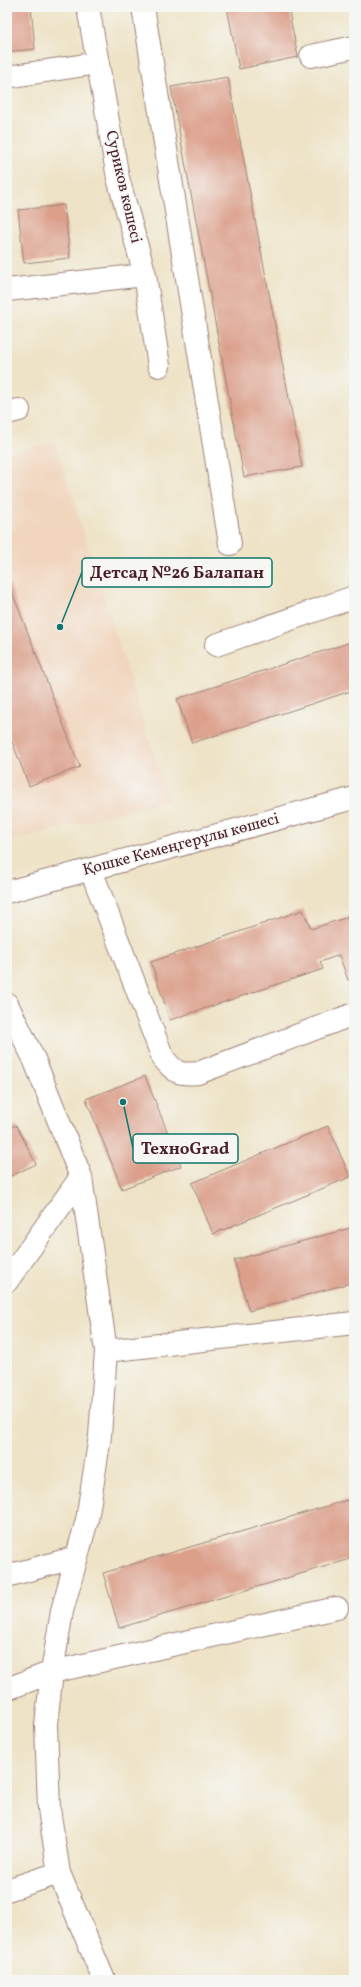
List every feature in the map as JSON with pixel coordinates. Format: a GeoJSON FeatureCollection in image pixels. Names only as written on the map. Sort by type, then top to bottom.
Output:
{"type":"FeatureCollection","features":[{"type":"Feature","properties":{"kind":"street","name":"Суриков көшесі"},"geometry":{"type":"LineString","coordinates":[[88,7],[118,178],[145,275],[159,366]]}},
{"type":"Feature","properties":{"kind":"street"},"geometry":{"type":"LineString","coordinates":[[143,7],[230,544]]}},
{"type":"Feature","properties":{"kind":"street"},"geometry":{"type":"LineString","coordinates":[[311,56],[354,47]]}},
{"type":"Feature","properties":{"kind":"street"},"geometry":{"type":"LineString","coordinates":[[7,77],[98,64]]}},
{"type":"Feature","properties":{"kind":"street"},"geometry":{"type":"LineString","coordinates":[[7,290],[145,275]]}},
{"type":"Feature","properties":{"kind":"street"},"geometry":{"type":"LineString","coordinates":[[216,645],[354,597]]}},
{"type":"Feature","properties":{"kind":"street","name":"Қошке Кемеңгерұлы көшесі"},"geometry":{"type":"LineString","coordinates":[[7,892],[354,798]]}},
{"type":"Feature","properties":{"kind":"street"},"geometry":{"type":"LineString","coordinates":[[91,870],[163,1058],[174,1070],[182,1074],[198,1073],[354,1014]]}},
{"type":"Feature","properties":{"kind":"street"},"geometry":{"type":"LineString","coordinates":[[7,1004],[34,1059],[81,1177],[106,1351],[100,1436],[87,1520],[62,1611],[52,1672],[46,1724],[49,1809],[59,1873],[104,1980]]}},
{"type":"Feature","properties":{"kind":"street"},"geometry":{"type":"LineString","coordinates":[[7,1281],[81,1177]]}},
{"type":"Feature","properties":{"kind":"street"},"geometry":{"type":"LineString","coordinates":[[106,1351],[354,1323]]}},
{"type":"Feature","properties":{"kind":"street"},"geometry":{"type":"LineString","coordinates":[[7,1576],[77,1557]]}},
{"type":"Feature","properties":{"kind":"street"},"geometry":{"type":"LineString","coordinates":[[7,1689],[52,1672],[337,1608]]}},
{"type":"Feature","properties":{"kind":"street"},"geometry":{"type":"LineString","coordinates":[[7,1890],[59,1873]]}},
{"type":"Feature","properties":{"kind":"shaded area"},"geometry":{"type":"Polygon","coordinates":[[[55,442],[168,800],[7,842],[7,453],[55,442]]]}},
{"type":"Feature","properties":{"kind":"building"},"geometry":{"type":"Polygon","coordinates":[[[7,7],[31,7],[35,49],[7,52],[7,7]]]}},
{"type":"Feature","properties":{"kind":"building"},"geometry":{"type":"Polygon","coordinates":[[[227,7],[288,7],[298,57],[239,69],[227,7]]]}},
{"type":"Feature","properties":{"kind":"building"},"geometry":{"type":"Polygon","coordinates":[[[228,77],[302,467],[244,477],[171,87],[228,77]]]}},
{"type":"Feature","properties":{"kind":"building"},"geometry":{"type":"Polygon","coordinates":[[[64,205],[70,258],[24,263],[18,210],[64,205]]]}},
{"type":"Feature","properties":{"kind":"building"},"geometry":{"type":"Polygon","coordinates":[[[7,579],[80,767],[29,786],[7,728],[7,579]]]}},
{"type":"Feature","properties":{"kind":"building"},"geometry":{"type":"Polygon","coordinates":[[[354,641],[354,690],[192,743],[177,699],[354,641]]]}},
{"type":"Feature","properties":{"kind":"building"},"geometry":{"type":"Polygon","coordinates":[[[303,910],[311,929],[354,915],[354,978],[348,980],[339,955],[320,962],[323,969],[170,1020],[151,962],[303,910]]]}},
{"type":"Feature","properties":{"kind":"building"},"geometry":{"type":"Polygon","coordinates":[[[145,1076],[181,1166],[122,1189],[86,1099],[145,1076]]]}},
{"type":"Feature","properties":{"kind":"building"},"geometry":{"type":"Polygon","coordinates":[[[16,1125],[36,1164],[7,1178],[7,1130],[16,1125]]]}},
{"type":"Feature","properties":{"kind":"building"},"geometry":{"type":"Polygon","coordinates":[[[328,1126],[350,1177],[213,1234],[192,1183],[328,1126]]]}},
{"type":"Feature","properties":{"kind":"building"},"geometry":{"type":"Polygon","coordinates":[[[354,1227],[354,1282],[249,1311],[234,1260],[354,1227]]]}},
{"type":"Feature","properties":{"kind":"building"},"geometry":{"type":"Polygon","coordinates":[[[354,1498],[354,1558],[119,1628],[103,1573],[354,1498]]]}},
{"type":"Feature","properties":{"kind":"place","name":"Детсад №26 Балапан"},"geometry":{"type":"Point","coordinates":[60,627]}},
{"type":"Feature","properties":{"kind":"place","name":"ТехноGrad"},"geometry":{"type":"Point","coordinates":[123,1102]}}]}
